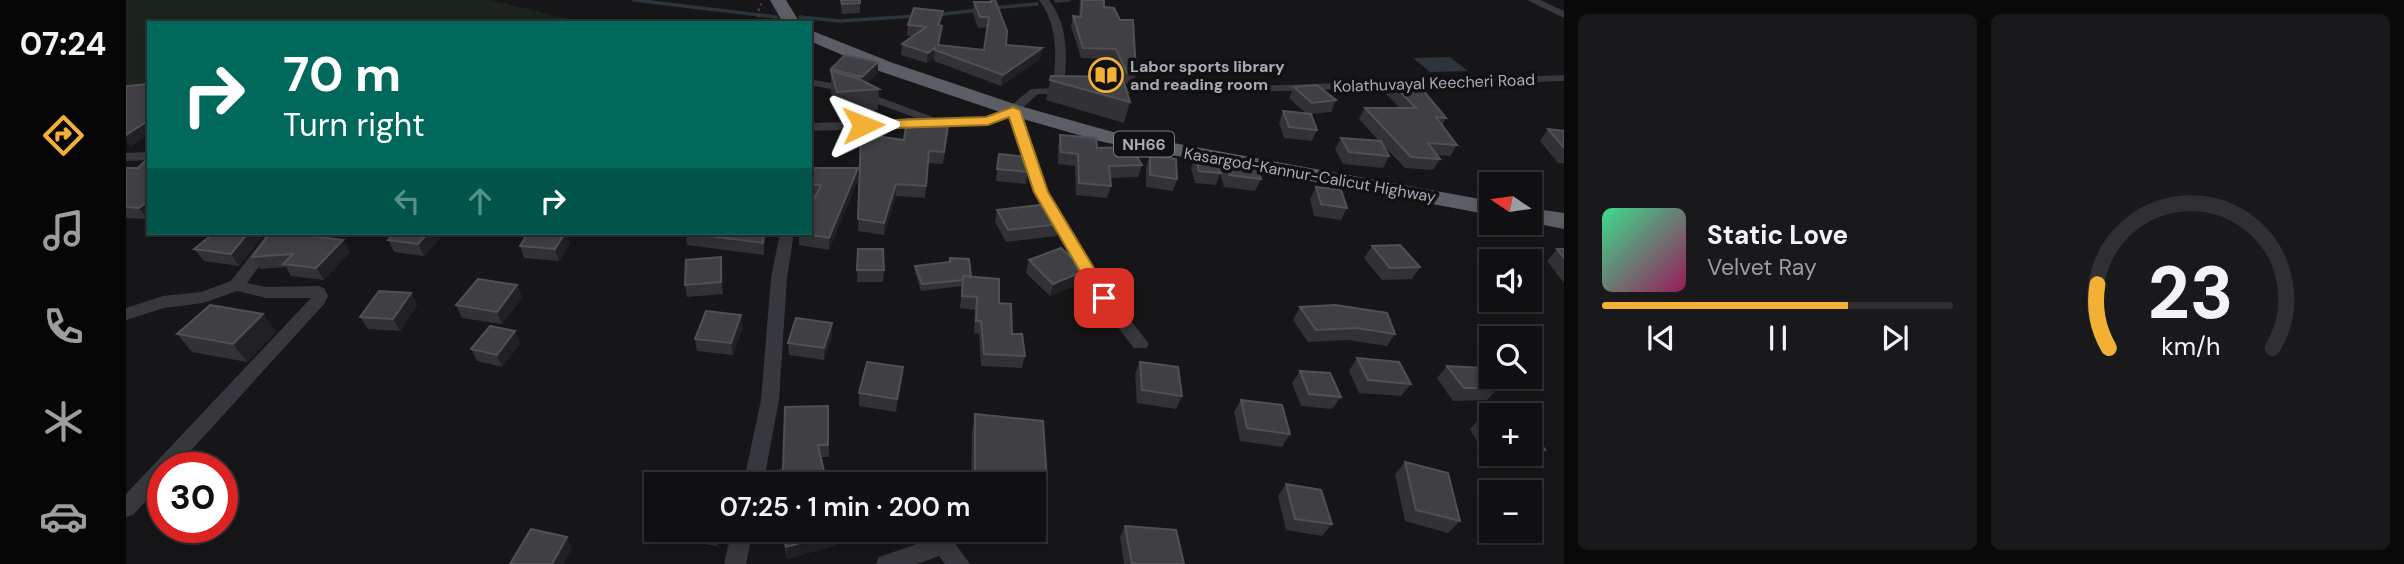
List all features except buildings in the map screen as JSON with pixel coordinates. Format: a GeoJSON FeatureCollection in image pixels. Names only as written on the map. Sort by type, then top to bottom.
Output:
{"type":"FeatureCollection","features":[{"type":"Feature","properties":{"kind":"highway"},"geometry":{"type":"LineString","coordinates":[[778,0],[791,21]]}},
{"type":"Feature","properties":{"kind":"highway","name":"Kasargod-Kannur-Calicut Highway"},"geometry":{"type":"LineString","coordinates":[[812,36],[886,67],[1013,110],[1110,138],[1479,206]]}},
{"type":"Feature","properties":{"kind":"highway"},"geometry":{"type":"LineString","coordinates":[[1542,217],[1564,221]]}},
{"type":"Feature","properties":{"kind":"street"},"geometry":{"type":"LineString","coordinates":[[1044,0],[1052,8],[1061,33],[1058,91]]}},
{"type":"Feature","properties":{"kind":"street"},"geometry":{"type":"LineString","coordinates":[[1532,0],[1564,15]]}},
{"type":"Feature","properties":{"kind":"street","name":"Kolathuvayal Keecheri Road"},"geometry":{"type":"LineString","coordinates":[[812,127],[988,121],[1013,110],[1035,91],[1284,89],[1564,78]]}},
{"type":"Feature","properties":{"kind":"street"},"geometry":{"type":"LineString","coordinates":[[812,82],[848,89],[941,123]]}},
{"type":"Feature","properties":{"kind":"street"},"geometry":{"type":"LineString","coordinates":[[1013,110],[1041,192],[1104,298],[1140,344]]}},
{"type":"Feature","properties":{"kind":"street"},"geometry":{"type":"LineString","coordinates":[[126,157],[147,156]]}},
{"type":"Feature","properties":{"kind":"street"},"geometry":{"type":"LineString","coordinates":[[126,314],[163,302],[203,297],[237,285],[274,235]]}},
{"type":"Feature","properties":{"kind":"street"},"geometry":{"type":"LineString","coordinates":[[756,472],[770,400],[779,278],[787,235]]}},
{"type":"Feature","properties":{"kind":"street"},"geometry":{"type":"LineString","coordinates":[[178,452],[316,304],[320,296],[318,292],[271,292],[245,289],[237,285]]}},
{"type":"Feature","properties":{"kind":"street"},"geometry":{"type":"LineString","coordinates":[[126,508],[147,485]]}},
{"type":"Feature","properties":{"kind":"street"},"geometry":{"type":"LineString","coordinates":[[738,561],[741,542]]}},
{"type":"Feature","properties":{"kind":"street"},"geometry":{"type":"LineString","coordinates":[[887,564],[943,545],[959,564]]}},
{"type":"Feature","properties":{"kind":"path"},"geometry":{"type":"LineString","coordinates":[[758,21],[759,13]]}},
{"type":"Feature","properties":{"kind":"shaded area"},"geometry":{"type":"Polygon","coordinates":[[[126,0],[490,0],[577,21],[147,21],[147,84],[126,84],[126,0]]]}},
{"type":"Feature","properties":{"kind":"shaded area"},"geometry":{"type":"Polygon","coordinates":[[[1450,57],[1468,71],[1430,72],[1413,58],[1450,57]]]}},
{"type":"Feature","properties":{"kind":"waterway"},"geometry":{"type":"LineString","coordinates":[[634,0],[776,17]]}},
{"type":"Feature","properties":{"kind":"waterway"},"geometry":{"type":"LineString","coordinates":[[1056,1],[1069,0]]}},
{"type":"Feature","properties":{"kind":"waterway"},"geometry":{"type":"LineString","coordinates":[[991,8],[1037,4]]}},
{"type":"Feature","properties":{"kind":"waterway"},"geometry":{"type":"LineString","coordinates":[[936,15],[978,10]]}},
{"type":"Feature","properties":{"kind":"waterway"},"geometry":{"type":"LineString","coordinates":[[800,17],[840,21],[916,16]]}},
{"type":"Feature","properties":{"kind":"place","name":"Labor sports library and reading room"},"geometry":{"type":"Point","coordinates":[1106,75]}},
{"type":"Feature","properties":{"kind":"route"},"geometry":{"type":"LineString","coordinates":[[863,125],[988,121],[1013,110],[1041,192],[1104,298]]}}]}
